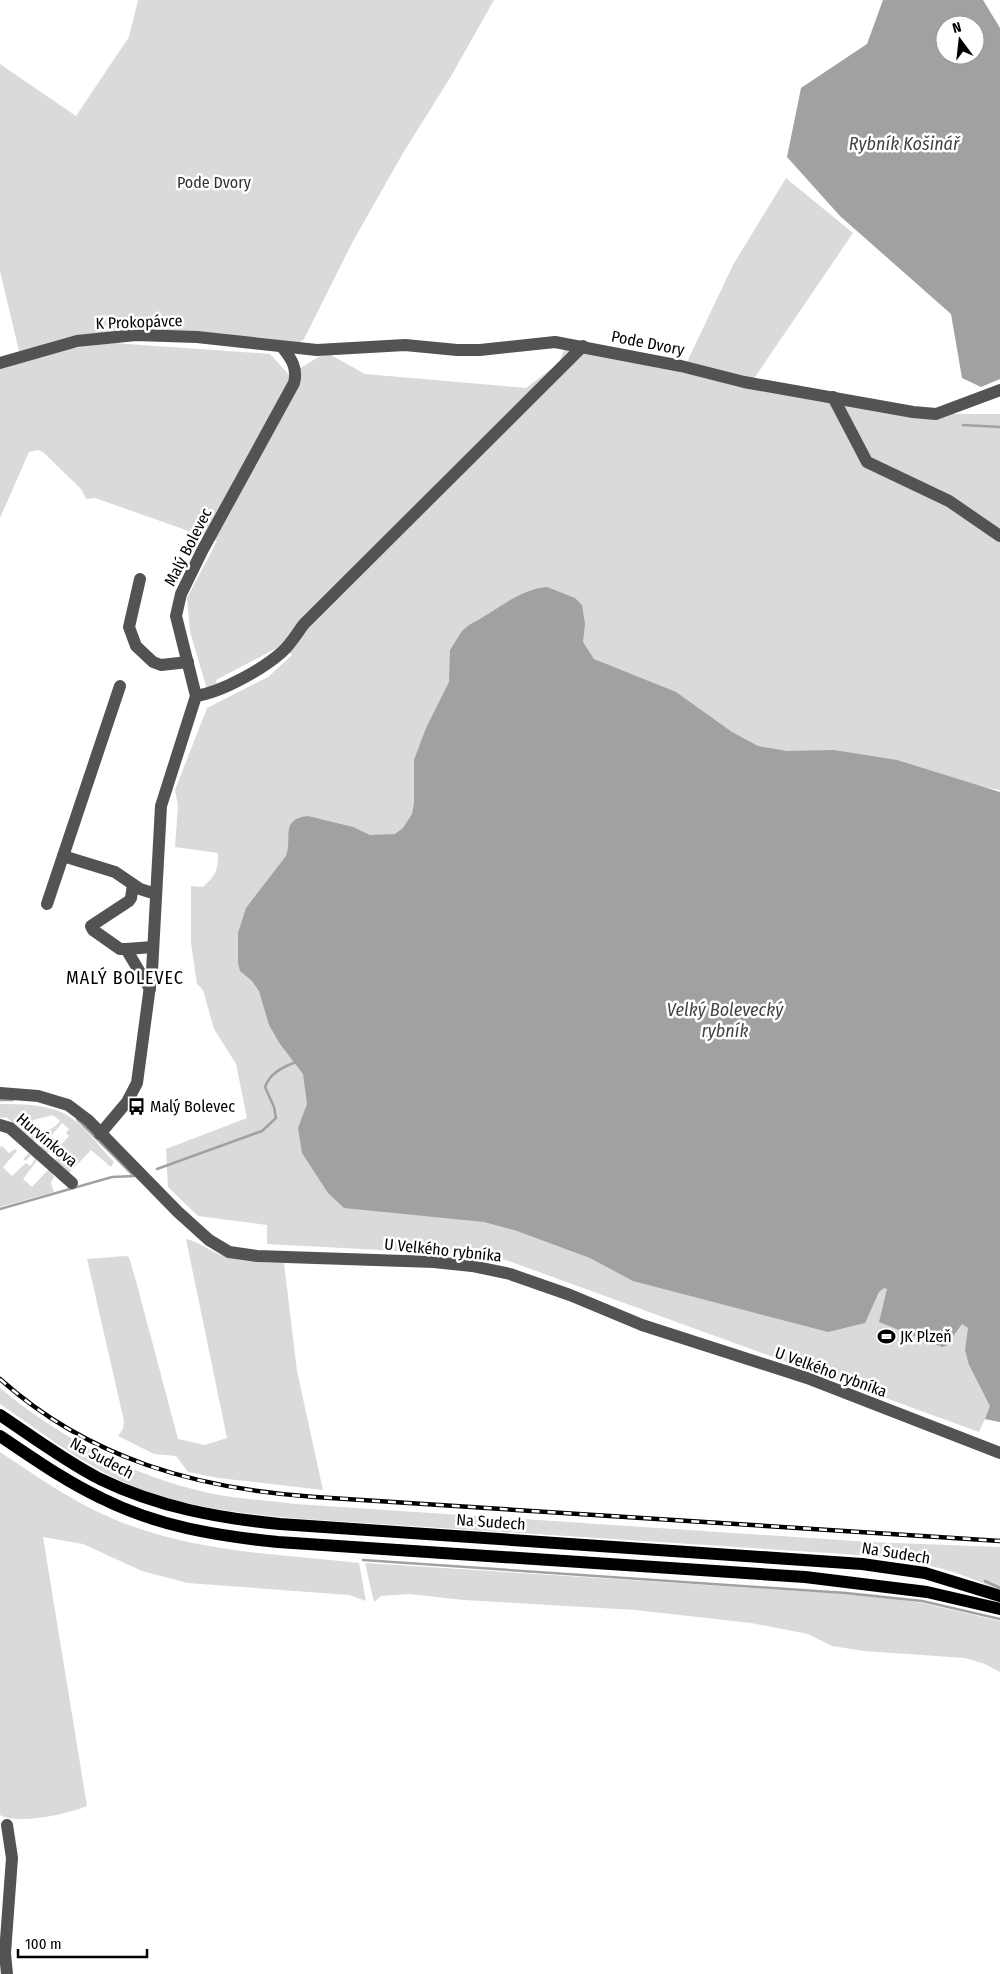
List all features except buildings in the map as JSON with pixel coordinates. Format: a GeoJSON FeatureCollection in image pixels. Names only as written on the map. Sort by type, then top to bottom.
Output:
{"type":"FeatureCollection","features":[{"type":"Feature","properties":{"kind":"main road","name":"Na Sudech"},"geometry":{"type":"LineString","coordinates":[[0,1415],[79,1467],[119,1488],[161,1504],[224,1518],[298,1526],[862,1564],[925,1573],[1000,1596]]}},
{"type":"Feature","properties":{"kind":"main road","name":"Na Sudech"},"geometry":{"type":"LineString","coordinates":[[0,1436],[52,1471],[101,1499],[157,1521],[207,1533],[278,1542],[805,1577],[926,1592],[1000,1609]]}},
{"type":"Feature","properties":{"kind":"street","name":"K Prokopávce"},"geometry":{"type":"LineString","coordinates":[[0,363],[77,341],[136,335],[197,337],[282,347]]}},
{"type":"Feature","properties":{"kind":"street","name":"Pode Dvory"},"geometry":{"type":"LineString","coordinates":[[282,347],[317,350],[405,345],[472,350],[555,342],[681,366],[744,382],[936,414],[1000,390]]}},
{"type":"Feature","properties":{"kind":"street"},"geometry":{"type":"LineString","coordinates":[[100,1134],[127,1102],[137,1083],[150,990],[161,806],[196,696],[214,693],[266,664],[283,651],[304,624],[583,346]]}},
{"type":"Feature","properties":{"kind":"street","name":"Malý Bolevec"},"geometry":{"type":"LineString","coordinates":[[196,696],[176,616],[178,604],[202,550],[294,382],[296,377],[293,363],[282,347]]}},
{"type":"Feature","properties":{"kind":"street"},"geometry":{"type":"LineString","coordinates":[[833,398],[867,462],[949,501],[1000,536]]}},
{"type":"Feature","properties":{"kind":"street"},"geometry":{"type":"LineString","coordinates":[[140,579],[129,627],[136,646],[153,662],[161,665],[188,662]]}},
{"type":"Feature","properties":{"kind":"street"},"geometry":{"type":"LineString","coordinates":[[47,904],[120,686]]}},
{"type":"Feature","properties":{"kind":"street"},"geometry":{"type":"LineString","coordinates":[[63,856],[115,872],[146,892],[156,894]]}},
{"type":"Feature","properties":{"kind":"street"},"geometry":{"type":"LineString","coordinates":[[133,885],[132,898],[91,926],[92,930],[120,949],[153,948]]}},
{"type":"Feature","properties":{"kind":"street"},"geometry":{"type":"LineString","coordinates":[[126,949],[150,990]]}},
{"type":"Feature","properties":{"kind":"street","name":"U Velkého rybníka"},"geometry":{"type":"LineString","coordinates":[[0,1093],[27,1094],[55,1100],[74,1110],[178,1212],[209,1240],[229,1252],[260,1256],[434,1262],[472,1266],[510,1274],[570,1295],[642,1325],[807,1378],[1000,1453]]}},
{"type":"Feature","properties":{"kind":"street","name":"Hurvínkova"},"geometry":{"type":"LineString","coordinates":[[0,1124],[10,1128],[72,1182]]}},
{"type":"Feature","properties":{"kind":"street"},"geometry":{"type":"LineString","coordinates":[[3,1826],[12,1858],[5,1953],[7,1974]]}},
{"type":"Feature","properties":{"kind":"green space","name":"Pode Dvory"},"geometry":{"type":"Polygon","coordinates":[[[138,0],[494,0],[450,78],[403,153],[352,243],[304,339],[299,343],[201,334],[19,351],[0,271],[0,64],[76,116],[129,37],[138,0]]]}},
{"type":"Feature","properties":{"kind":"green space"},"geometry":{"type":"Polygon","coordinates":[[[786,178],[853,233],[753,380],[936,414],[1000,414],[1000,790],[771,750],[766,777],[612,667],[594,659],[587,649],[764,1315],[771,1317],[805,1234],[1000,1299],[1000,1422],[985,1419],[979,1432],[495,1256],[267,1244],[267,1225],[198,1216],[168,1187],[166,1149],[247,1118],[236,1064],[214,1029],[203,990],[197,984],[191,943],[191,886],[203,887],[211,879],[217,869],[218,853],[175,847],[178,806],[175,790],[207,708],[268,677],[292,655],[281,646],[216,680],[217,687],[207,689],[190,632],[187,598],[217,541],[95,498],[86,499],[82,490],[43,452],[38,450],[29,452],[0,518],[0,369],[74,348],[114,343],[270,354],[289,375],[320,356],[329,354],[365,374],[526,388],[559,363],[565,347],[686,364],[733,265],[786,178]]]}},
{"type":"Feature","properties":{"kind":"green space"},"geometry":{"type":"Polygon","coordinates":[[[0,1104],[23,1104],[61,1112],[76,1121],[114,1162],[111,1167],[91,1150],[69,1173],[55,1160],[63,1151],[56,1146],[60,1146],[69,1136],[66,1133],[69,1129],[62,1123],[51,1136],[58,1142],[47,1153],[40,1147],[46,1141],[39,1137],[60,1121],[53,1115],[33,1120],[34,1124],[31,1125],[33,1133],[39,1132],[34,1141],[6,1117],[0,1118],[0,1104]]]}},
{"type":"Feature","properties":{"kind":"green space"},"geometry":{"type":"Polygon","coordinates":[[[2,1146],[9,1153],[15,1149],[17,1151],[3,1167],[12,1176],[26,1163],[30,1166],[35,1159],[31,1155],[26,1161],[23,1159],[30,1152],[38,1159],[23,1179],[32,1187],[49,1169],[54,1177],[51,1183],[54,1192],[0,1207],[0,1147],[2,1146]]]}},
{"type":"Feature","properties":{"kind":"green space"},"geometry":{"type":"Polygon","coordinates":[[[186,1239],[216,1253],[237,1259],[252,1262],[284,1263],[297,1371],[323,1490],[218,1478],[188,1472],[176,1456],[154,1454],[118,1436],[123,1429],[124,1421],[87,1259],[126,1256],[129,1257],[136,1281],[178,1439],[205,1445],[227,1438],[186,1239]]]}},
{"type":"Feature","properties":{"kind":"green space"},"geometry":{"type":"Polygon","coordinates":[[[0,1388],[47,1423],[98,1453],[152,1476],[180,1486],[209,1493],[296,1504],[870,1542],[1000,1547],[1000,1591],[978,1581],[933,1567],[860,1555],[303,1519],[227,1511],[201,1506],[152,1493],[128,1484],[91,1465],[0,1404],[0,1388]]]}},
{"type":"Feature","properties":{"kind":"green space"},"geometry":{"type":"Polygon","coordinates":[[[0,1452],[82,1504],[111,1518],[141,1529],[171,1538],[233,1550],[359,1563],[366,1601],[349,1595],[188,1583],[142,1571],[83,1544],[43,1537],[87,1806],[56,1815],[30,1819],[8,1818],[0,1815],[0,1452]]]}},
{"type":"Feature","properties":{"kind":"green space"},"geometry":{"type":"Polygon","coordinates":[[[365,1563],[877,1596],[922,1603],[1000,1621],[1000,1672],[985,1664],[965,1658],[864,1651],[832,1646],[808,1634],[751,1623],[635,1610],[464,1600],[409,1594],[381,1596],[374,1602],[365,1563]]]}},
{"type":"Feature","properties":{"kind":"water","name":"Rybník Košinář"},"geometry":{"type":"Polygon","coordinates":[[[883,0],[983,0],[1000,28],[1000,379],[981,387],[962,378],[951,314],[840,216],[787,157],[801,88],[867,44],[883,0]]]}},
{"type":"Feature","properties":{"kind":"water","name":"Velký Bolevecký rybník"},"geometry":{"type":"Polygon","coordinates":[[[547,587],[575,598],[582,605],[585,624],[583,642],[594,659],[676,692],[732,732],[758,746],[787,751],[834,750],[897,760],[1000,792],[1000,1422],[985,1419],[990,1406],[969,1365],[965,1350],[968,1328],[962,1324],[946,1346],[942,1347],[879,1322],[887,1289],[884,1288],[879,1292],[865,1323],[828,1332],[633,1281],[590,1258],[517,1231],[484,1222],[344,1208],[328,1193],[302,1153],[298,1128],[307,1104],[303,1074],[280,1044],[269,1025],[259,991],[252,981],[240,971],[238,963],[238,933],[246,908],[286,856],[290,825],[293,821],[308,816],[353,827],[370,835],[395,834],[403,828],[412,814],[414,803],[414,760],[426,728],[449,682],[450,650],[462,631],[469,625],[526,592],[547,587]]]}},
{"type":"Feature","properties":{"kind":"waterway"},"geometry":{"type":"LineString","coordinates":[[963,425],[1000,427]]}},
{"type":"Feature","properties":{"kind":"waterway"},"geometry":{"type":"LineString","coordinates":[[157,1169],[262,1131],[276,1118],[274,1107],[265,1087],[267,1082],[278,1071],[296,1062]]}},
{"type":"Feature","properties":{"kind":"waterway"},"geometry":{"type":"LineString","coordinates":[[0,1100],[13,1100]]}},
{"type":"Feature","properties":{"kind":"waterway"},"geometry":{"type":"LineString","coordinates":[[77,1119],[134,1176]]}},
{"type":"Feature","properties":{"kind":"waterway"},"geometry":{"type":"LineString","coordinates":[[0,1209],[112,1177],[134,1176]]}},
{"type":"Feature","properties":{"kind":"waterway"},"geometry":{"type":"LineString","coordinates":[[363,1560],[846,1593],[922,1601],[1000,1619]]}},
{"type":"Feature","properties":{"kind":"waterway"},"geometry":{"type":"LineString","coordinates":[[985,1581],[1000,1588]]}},
{"type":"Feature","properties":{"kind":"railway"},"geometry":{"type":"LineString","coordinates":[[0,1379],[34,1407],[70,1430],[108,1449],[147,1465],[187,1477],[272,1493],[1000,1541]]}},
{"type":"Feature","properties":{"kind":"place","name":"Malý Bolevec"},"geometry":{"type":"Point","coordinates":[136,1106]}},
{"type":"Feature","properties":{"kind":"place","name":"JK Plzeň"},"geometry":{"type":"Point","coordinates":[886,1336]}},
{"type":"Feature","properties":{"kind":"district","name":"MALÝ BOLEVEC"},"geometry":{"type":"Point","coordinates":[125,978]}}]}
